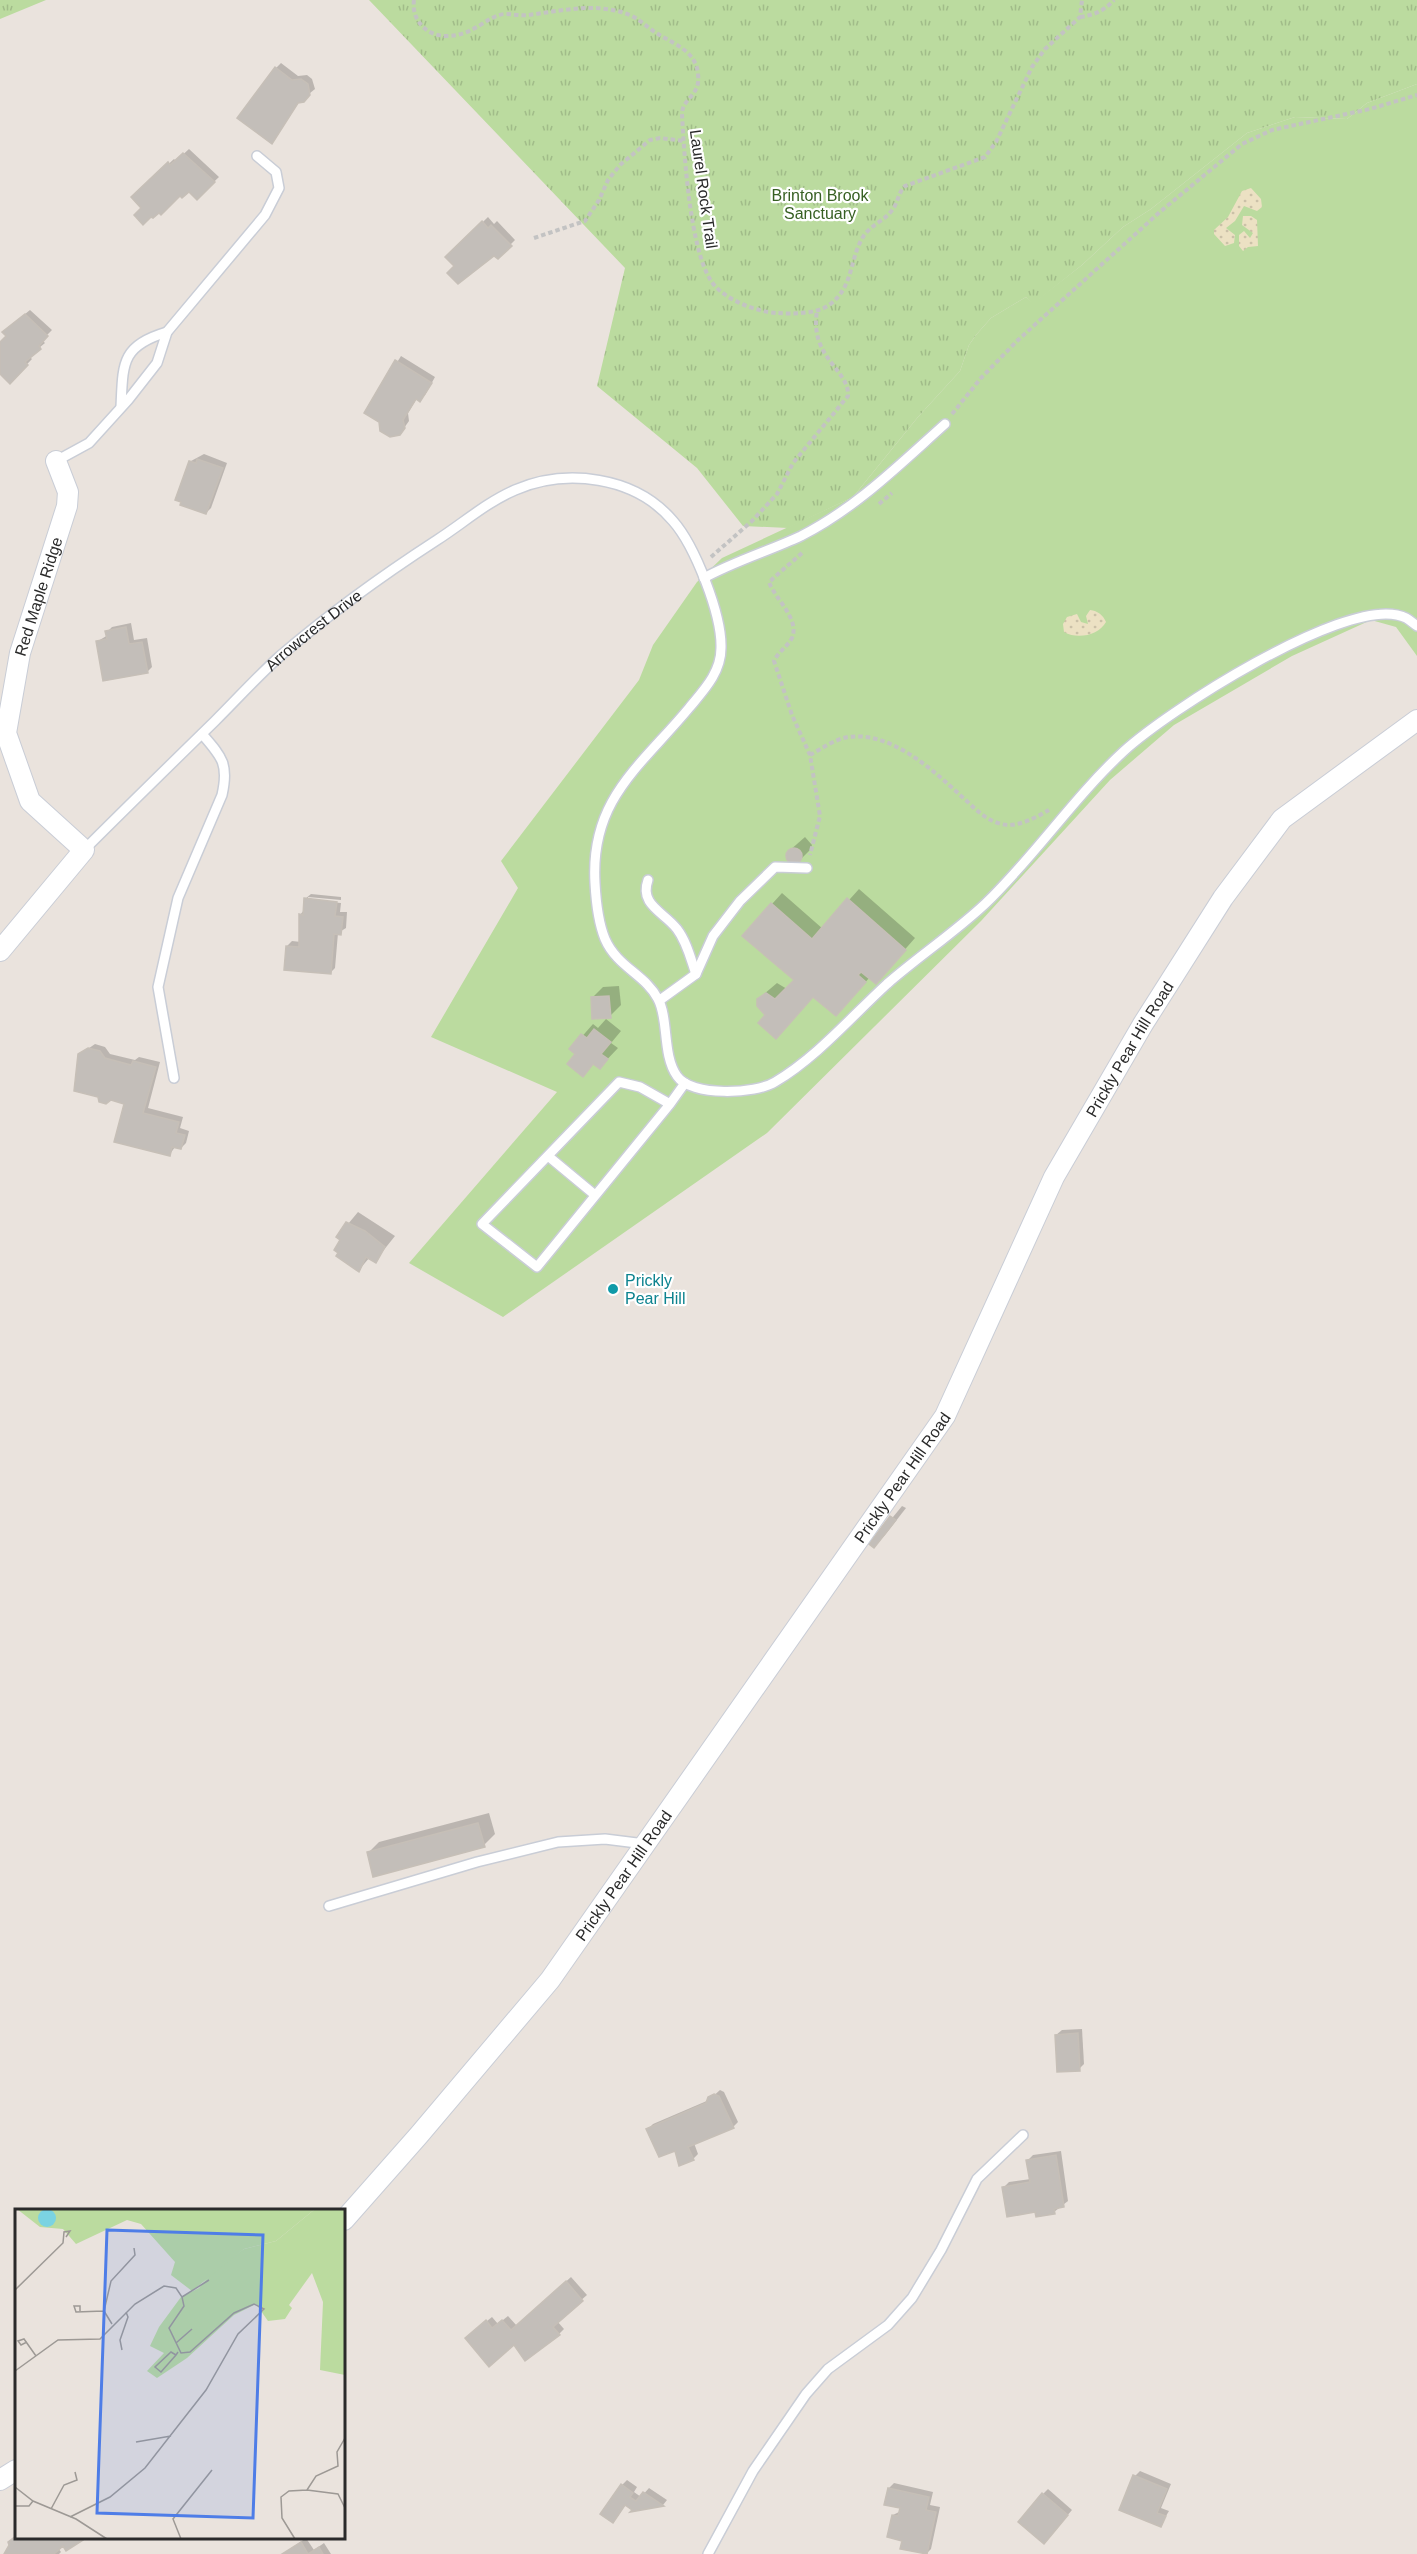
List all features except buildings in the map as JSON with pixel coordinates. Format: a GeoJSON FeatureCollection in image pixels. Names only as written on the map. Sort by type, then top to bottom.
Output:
{"type":"FeatureCollection","features":[{"type":"Feature","properties":{"kind":"street","name":"Red Maple Ridge"},"geometry":{"type":"LineString","coordinates":[[56,461],[68,492],[67,506],[20,653],[3,733],[30,801],[84,850]]}},
{"type":"Feature","properties":{"kind":"street","name":"Prickly Pear Hill Road"},"geometry":{"type":"LineString","coordinates":[[345,2219],[550,1980],[945,1416],[1054,1177],[1143,1024],[1223,898],[1282,819],[1417,720]]}},
{"type":"Feature","properties":{"kind":"street","name":"Arrowcrest Drive"},"geometry":{"type":"LineString","coordinates":[[0,951],[84,850]]}},
{"type":"Feature","properties":{"kind":"street"},"geometry":{"type":"LineString","coordinates":[[0,2480],[15,2471]]}},
{"type":"Feature","properties":{"kind":"lane"},"geometry":{"type":"LineString","coordinates":[[56,461],[88,443],[121,407],[157,363],[167,332],[265,215],[279,188],[276,172],[256,156]]}},
{"type":"Feature","properties":{"kind":"lane"},"geometry":{"type":"LineString","coordinates":[[121,407],[123,366],[130,350],[146,338],[167,332]]}},
{"type":"Feature","properties":{"kind":"lane"},"geometry":{"type":"LineString","coordinates":[[704,578],[801,535],[844,510],[861,499],[945,424]]}},
{"type":"Feature","properties":{"kind":"lane","name":"Arrowcrest Drive"},"geometry":{"type":"LineString","coordinates":[[84,850],[280,656],[390,571],[511,492],[561,478],[592,478],[624,486],[671,518],[690,547],[704,578],[722,647],[712,680],[618,789],[604,812],[596,843],[595,890],[604,938],[615,957],[660,1000]]}},
{"type":"Feature","properties":{"kind":"lane"},"geometry":{"type":"LineString","coordinates":[[807,868],[775,867],[740,901],[713,936],[696,974],[660,1000],[666,1043],[676,1076],[685,1083],[734,1092],[766,1088],[791,1072],[896,977],[987,902],[1104,769],[1152,726],[1175,711],[1322,629],[1354,619],[1391,614],[1405,617],[1417,626]]}},
{"type":"Feature","properties":{"kind":"lane"},"geometry":{"type":"LineString","coordinates":[[174,1078],[158,987],[178,898],[222,795],[225,781],[226,768],[221,755],[202,734]]}},
{"type":"Feature","properties":{"kind":"lane"},"geometry":{"type":"LineString","coordinates":[[648,880],[644,891],[647,900],[676,927],[696,974]]}},
{"type":"Feature","properties":{"kind":"lane"},"geometry":{"type":"LineString","coordinates":[[670,1104],[640,1087],[619,1082],[482,1224],[537,1267],[670,1104],[685,1083]]}},
{"type":"Feature","properties":{"kind":"lane"},"geometry":{"type":"LineString","coordinates":[[548,1156],[595,1195]]}},
{"type":"Feature","properties":{"kind":"lane"},"geometry":{"type":"LineString","coordinates":[[329,1906],[477,1862],[558,1842],[605,1839],[645,1844]]}},
{"type":"Feature","properties":{"kind":"lane"},"geometry":{"type":"LineString","coordinates":[[708,2554],[753,2471],[788,2418],[828,2368],[888,2325],[912,2298],[927,2277],[977,2178],[1023,2136]]}},
{"type":"Feature","properties":{"kind":"path","name":"Laurel Rock Trail"},"geometry":{"type":"LineString","coordinates":[[414,0],[413,11],[420,24],[447,36],[469,33],[505,14],[515,16],[596,8],[632,16],[684,48],[698,70],[697,90],[682,109],[696,234],[710,280],[744,305],[762,312],[817,311]]}},
{"type":"Feature","properties":{"kind":"path"},"geometry":{"type":"LineString","coordinates":[[1080,16],[1082,0]]}},
{"type":"Feature","properties":{"kind":"path"},"geometry":{"type":"LineString","coordinates":[[699,568],[752,521],[777,494],[793,463],[837,408],[845,402],[848,387],[822,353],[816,331],[817,311],[830,304],[846,287],[862,239],[890,213],[900,191],[905,186],[985,157],[996,142],[1032,67],[1045,49],[1080,16],[1093,15],[1107,8],[1114,0]]}},
{"type":"Feature","properties":{"kind":"path"},"geometry":{"type":"LineString","coordinates":[[945,424],[981,378],[1018,340],[1145,225],[1242,144],[1272,130],[1370,109],[1417,95]]}},
{"type":"Feature","properties":{"kind":"path"},"geometry":{"type":"LineString","coordinates":[[534,238],[585,221],[599,200],[608,180],[621,165],[650,141],[660,138],[684,141]]}},
{"type":"Feature","properties":{"kind":"path"},"geometry":{"type":"LineString","coordinates":[[877,505],[898,487]]}},
{"type":"Feature","properties":{"kind":"path"},"geometry":{"type":"LineString","coordinates":[[807,868],[820,816],[810,755],[792,715],[774,661],[791,640],[794,632],[792,619],[773,594],[769,582],[809,548]]}},
{"type":"Feature","properties":{"kind":"path"},"geometry":{"type":"LineString","coordinates":[[810,755],[848,737],[880,741],[908,752],[932,770],[984,817],[1002,824],[1017,825],[1054,807]]}},
{"type":"Feature","properties":{"kind":"green space"},"geometry":{"type":"Polygon","coordinates":[[[0,0],[46,0],[0,19],[0,0]]]}},
{"type":"Feature","properties":{"kind":"green space","name":"Brinton Brook Sanctuary"},"geometry":{"type":"Polygon","coordinates":[[[369,0],[1417,0],[1417,84],[1367,103],[1347,119],[1295,117],[1247,133],[1151,209],[1123,227],[1082,265],[1033,304],[1026,297],[991,318],[969,345],[960,371],[918,417],[853,497],[788,528],[743,526],[697,468],[597,386],[625,268],[369,0]]]}},
{"type":"Feature","properties":{"kind":"green space"},"geometry":{"type":"Polygon","coordinates":[[[1417,84],[1417,656],[1396,627],[1371,620],[1292,656],[1174,725],[1110,780],[981,921],[767,1133],[503,1317],[409,1263],[557,1092],[431,1037],[518,888],[501,861],[639,680],[653,645],[697,582],[722,558],[853,497],[918,417],[960,371],[969,345],[991,318],[1026,297],[1033,303],[1082,265],[1123,227],[1151,209],[1247,133],[1295,117],[1347,119],[1367,103],[1417,84]]]}},
{"type":"Feature","properties":{"kind":"sand"},"geometry":{"type":"Polygon","coordinates":[[[1251,188],[1261,199],[1262,207],[1257,211],[1244,206],[1235,221],[1226,228],[1235,235],[1234,243],[1225,246],[1214,234],[1214,230],[1228,217],[1242,191],[1251,188]]]}},
{"type":"Feature","properties":{"kind":"sand"},"geometry":{"type":"Polygon","coordinates":[[[1243,216],[1251,216],[1257,220],[1258,246],[1248,247],[1243,251],[1239,246],[1239,235],[1244,231],[1250,238],[1253,233],[1242,225],[1243,216]]]}},
{"type":"Feature","properties":{"kind":"sand"},"geometry":{"type":"Polygon","coordinates":[[[1090,610],[1103,617],[1106,622],[1103,626],[1093,633],[1082,636],[1064,632],[1063,624],[1067,617],[1077,614],[1081,622],[1088,624],[1086,616],[1090,610]]]}},
{"type":"Feature","properties":{"kind":"place","name":"Prickly Pear Hill"},"geometry":{"type":"Point","coordinates":[613,1289]}}]}
